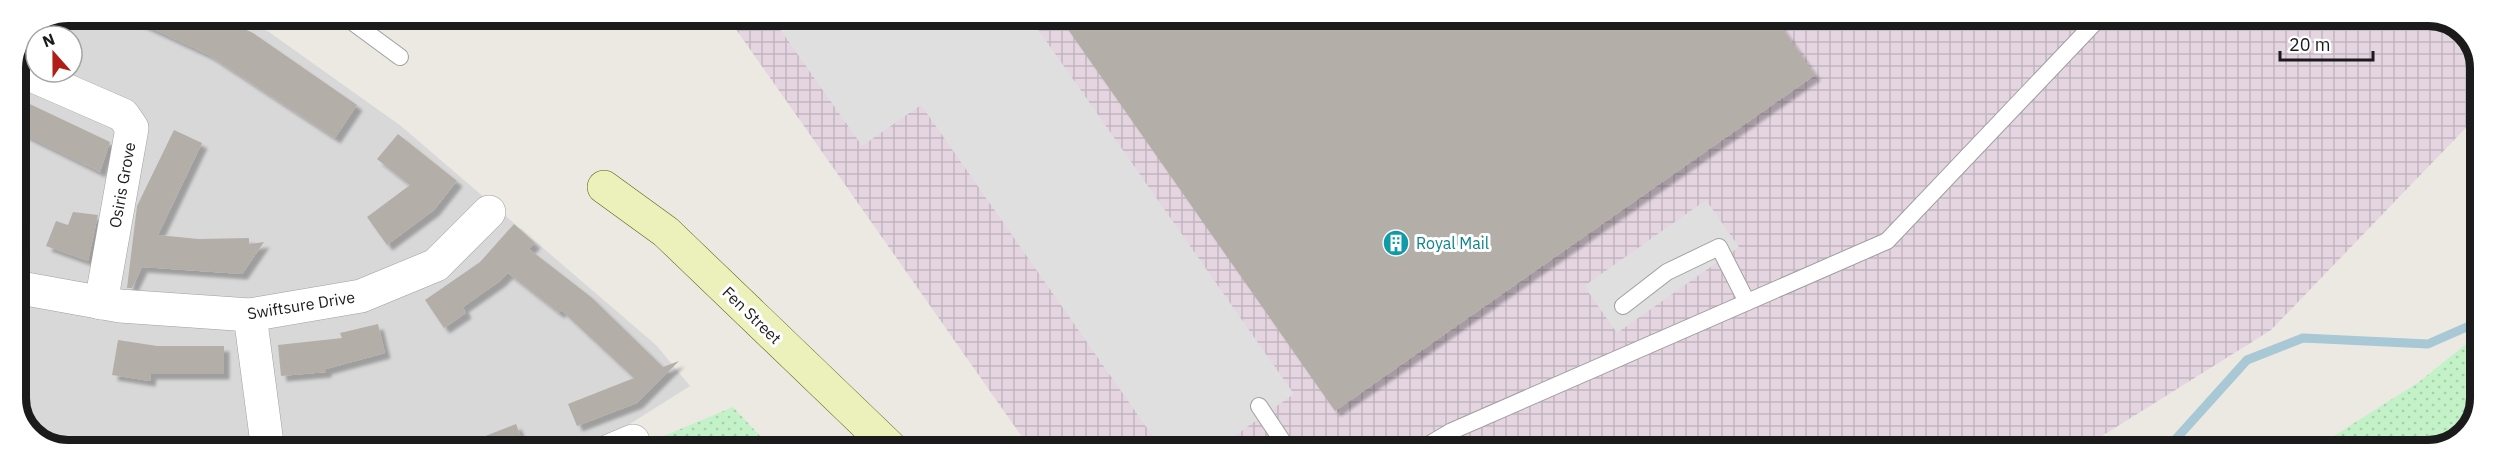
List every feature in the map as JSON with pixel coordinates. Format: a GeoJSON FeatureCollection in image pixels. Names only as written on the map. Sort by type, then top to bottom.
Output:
{"type":"FeatureCollection","features":[{"type":"Feature","properties":{"kind":"street","name":"Osiris Grove"},"geometry":{"type":"LineString","coordinates":[[26,73],[123,115],[132,128],[101,303]]}},
{"type":"Feature","properties":{"kind":"street","name":"Fen Street"},"geometry":{"type":"LineString","coordinates":[[604,187],[666,232],[883,440]]}},
{"type":"Feature","properties":{"kind":"street","name":"Swiftsure Drive"},"geometry":{"type":"LineString","coordinates":[[26,289],[101,303],[250,315],[361,296],[436,265],[489,212]]}},
{"type":"Feature","properties":{"kind":"street"},"geometry":{"type":"LineString","coordinates":[[250,315],[267,440]]}},
{"type":"Feature","properties":{"kind":"lane"},"geometry":{"type":"LineString","coordinates":[[358,26],[400,57]]}},
{"type":"Feature","properties":{"kind":"lane"},"geometry":{"type":"LineString","coordinates":[[1437,440],[1452,431],[1887,241],[2092,26]]}},
{"type":"Feature","properties":{"kind":"lane"},"geometry":{"type":"LineString","coordinates":[[1623,306],[1666,272],[1719,247],[1747,302]]}},
{"type":"Feature","properties":{"kind":"lane"},"geometry":{"type":"LineString","coordinates":[[1259,406],[1282,440]]}},
{"type":"Feature","properties":{"kind":"shaded area"},"geometry":{"type":"Polygon","coordinates":[[[84,26],[257,26],[401,126],[656,345],[690,386],[617,432],[600,440],[62,440],[46,435],[32,422],[26,402],[26,84],[84,84],[84,26]]]}},
{"type":"Feature","properties":{"kind":"shaded area"},"geometry":{"type":"Polygon","coordinates":[[[734,26],[2434,26],[2454,34],[2464,44],[2469,56],[2470,123],[2271,330],[2096,440],[1024,440],[734,26]]]}},
{"type":"Feature","properties":{"kind":"shaded area"},"geometry":{"type":"Polygon","coordinates":[[[778,26],[1036,26],[1294,394],[1229,440],[1155,440],[921,105],[862,146],[778,26]]]}},
{"type":"Feature","properties":{"kind":"shaded area"},"geometry":{"type":"Polygon","coordinates":[[[1706,200],[1739,247],[1617,333],[1584,286],[1706,200]]]}},
{"type":"Feature","properties":{"kind":"green space"},"geometry":{"type":"Polygon","coordinates":[[[2470,341],[2470,404],[2465,420],[2452,434],[2437,440],[2327,440],[2419,382],[2470,341]]]}},
{"type":"Feature","properties":{"kind":"green space"},"geometry":{"type":"Polygon","coordinates":[[[733,407],[764,440],[654,440],[733,407]]]}},
{"type":"Feature","properties":{"kind":"building"},"geometry":{"type":"Polygon","coordinates":[[[147,26],[238,26],[253,33],[357,105],[335,138],[209,55],[147,26]]]}},
{"type":"Feature","properties":{"kind":"building","name":"Royal Mail"},"geometry":{"type":"Polygon","coordinates":[[[1066,26],[1781,26],[1815,75],[1335,411],[1066,26]]]}},
{"type":"Feature","properties":{"kind":"building"},"geometry":{"type":"Polygon","coordinates":[[[26,102],[110,142],[100,172],[26,135],[26,102]]]}},
{"type":"Feature","properties":{"kind":"building"},"geometry":{"type":"Polygon","coordinates":[[[174,130],[202,143],[158,235],[198,239],[249,238],[249,244],[264,242],[242,274],[142,267],[132,288],[127,288],[137,206],[174,130]]]}},
{"type":"Feature","properties":{"kind":"building"},"geometry":{"type":"Polygon","coordinates":[[[398,134],[457,181],[434,210],[387,245],[367,217],[410,185],[377,159],[398,134]]]}},
{"type":"Feature","properties":{"kind":"building"},"geometry":{"type":"Polygon","coordinates":[[[73,212],[98,215],[88,261],[46,246],[56,221],[68,225],[73,212]]]}},
{"type":"Feature","properties":{"kind":"building"},"geometry":{"type":"Polygon","coordinates":[[[514,224],[535,243],[529,249],[591,297],[663,367],[679,361],[637,403],[577,426],[568,404],[634,378],[561,310],[559,313],[508,273],[463,307],[466,313],[444,328],[425,300],[480,262],[514,224]]]}},
{"type":"Feature","properties":{"kind":"building"},"geometry":{"type":"Polygon","coordinates":[[[378,324],[385,353],[326,369],[326,372],[281,376],[278,345],[342,338],[340,333],[378,324]]]}},
{"type":"Feature","properties":{"kind":"building"},"geometry":{"type":"Polygon","coordinates":[[[118,340],[157,346],[224,346],[224,374],[151,374],[150,381],[112,375],[118,340]]]}},
{"type":"Feature","properties":{"kind":"building"},"geometry":{"type":"Polygon","coordinates":[[[516,424],[522,440],[475,440],[516,424]]]}},
{"type":"Feature","properties":{"kind":"waterway"},"geometry":{"type":"LineString","coordinates":[[2175,440],[2247,360],[2303,338],[2428,344],[2470,324]]}},
{"type":"Feature","properties":{"kind":"place","name":"Royal Mail"},"geometry":{"type":"Point","coordinates":[1396,243]}}]}
